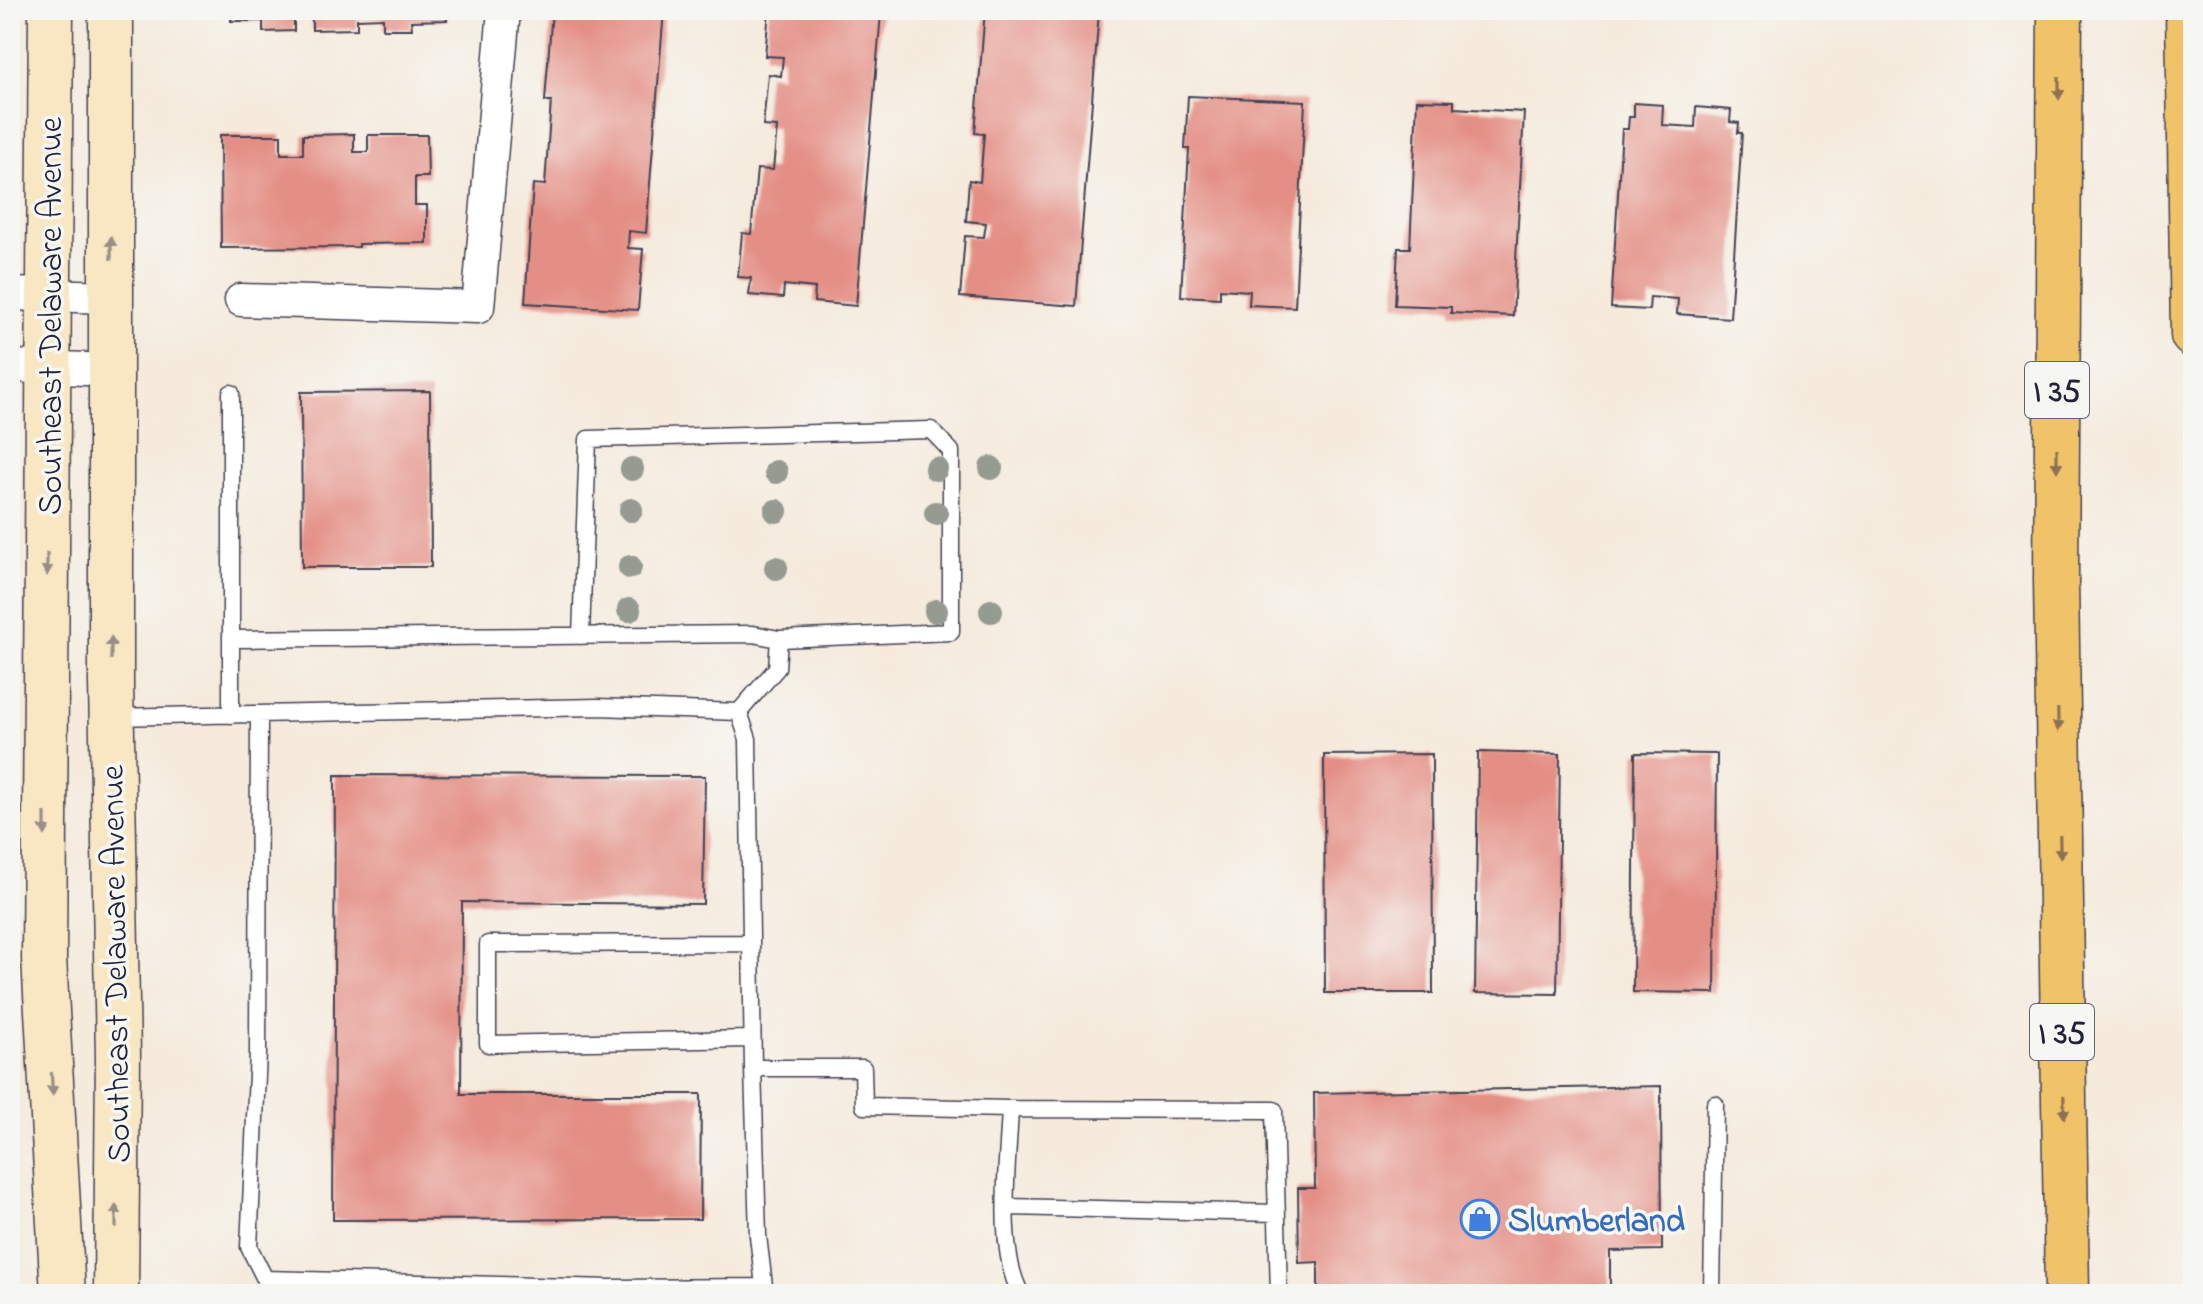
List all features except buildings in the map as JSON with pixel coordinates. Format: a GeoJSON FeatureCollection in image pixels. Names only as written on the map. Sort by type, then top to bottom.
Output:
{"type":"FeatureCollection","features":[{"type":"Feature","properties":{"kind":"highway","name":"I 35"},"geometry":{"type":"LineString","coordinates":[[2060,10],[2056,580],[2067,1294]]}},
{"type":"Feature","properties":{"kind":"highway"},"geometry":{"type":"LineString","coordinates":[[2188,10],[2193,335]]}},
{"type":"Feature","properties":{"kind":"main road","name":"Southeast Delaware Avenue"},"geometry":{"type":"LineString","coordinates":[[51,10],[29,294],[29,367],[44,958],[63,1294]]}},
{"type":"Feature","properties":{"kind":"main road","name":"Southeast Delaware Avenue"},"geometry":{"type":"LineString","coordinates":[[111,10],[111,717],[118,1056],[116,1294]]}},
{"type":"Feature","properties":{"kind":"street"},"geometry":{"type":"LineString","coordinates":[[241,300],[478,307],[504,10]]}},
{"type":"Feature","properties":{"kind":"street"},"geometry":{"type":"LineString","coordinates":[[29,294],[111,297]]}},
{"type":"Feature","properties":{"kind":"street"},"geometry":{"type":"LineString","coordinates":[[29,367],[111,370]]}},
{"type":"Feature","properties":{"kind":"lane"},"geometry":{"type":"LineString","coordinates":[[231,393],[231,715]]}},
{"type":"Feature","properties":{"kind":"lane"},"geometry":{"type":"LineString","coordinates":[[231,639],[581,636],[753,634],[779,639],[951,632],[951,451],[931,430],[588,439],[581,636]]}},
{"type":"Feature","properties":{"kind":"lane"},"geometry":{"type":"LineString","coordinates":[[739,712],[777,668],[779,639]]}},
{"type":"Feature","properties":{"kind":"lane"},"geometry":{"type":"LineString","coordinates":[[111,717],[598,707],[739,712]]}},
{"type":"Feature","properties":{"kind":"lane"},"geometry":{"type":"LineString","coordinates":[[259,715],[258,1053],[249,1247],[265,1279],[764,1290],[758,1236],[752,1039],[748,739],[739,712]]}},
{"type":"Feature","properties":{"kind":"lane"},"geometry":{"type":"LineString","coordinates":[[751,943],[488,944],[488,1044],[752,1039]]}},
{"type":"Feature","properties":{"kind":"lane"},"geometry":{"type":"LineString","coordinates":[[753,1068],[863,1068],[864,1106],[1274,1110],[1279,1294]]}},
{"type":"Feature","properties":{"kind":"lane"},"geometry":{"type":"LineString","coordinates":[[1712,1294],[1715,1104]]}},
{"type":"Feature","properties":{"kind":"lane"},"geometry":{"type":"LineString","coordinates":[[1010,1109],[1006,1245],[1012,1279],[1021,1294]]}},
{"type":"Feature","properties":{"kind":"lane"},"geometry":{"type":"LineString","coordinates":[[1007,1207],[1277,1213]]}},
{"type":"Feature","properties":{"kind":"path"},"geometry":{"type":"LineString","coordinates":[[10,1185],[12,1294]]}},
{"type":"Feature","properties":{"kind":"place","name":"Slumberland"},"geometry":{"type":"Point","coordinates":[1480,1219]}}]}
